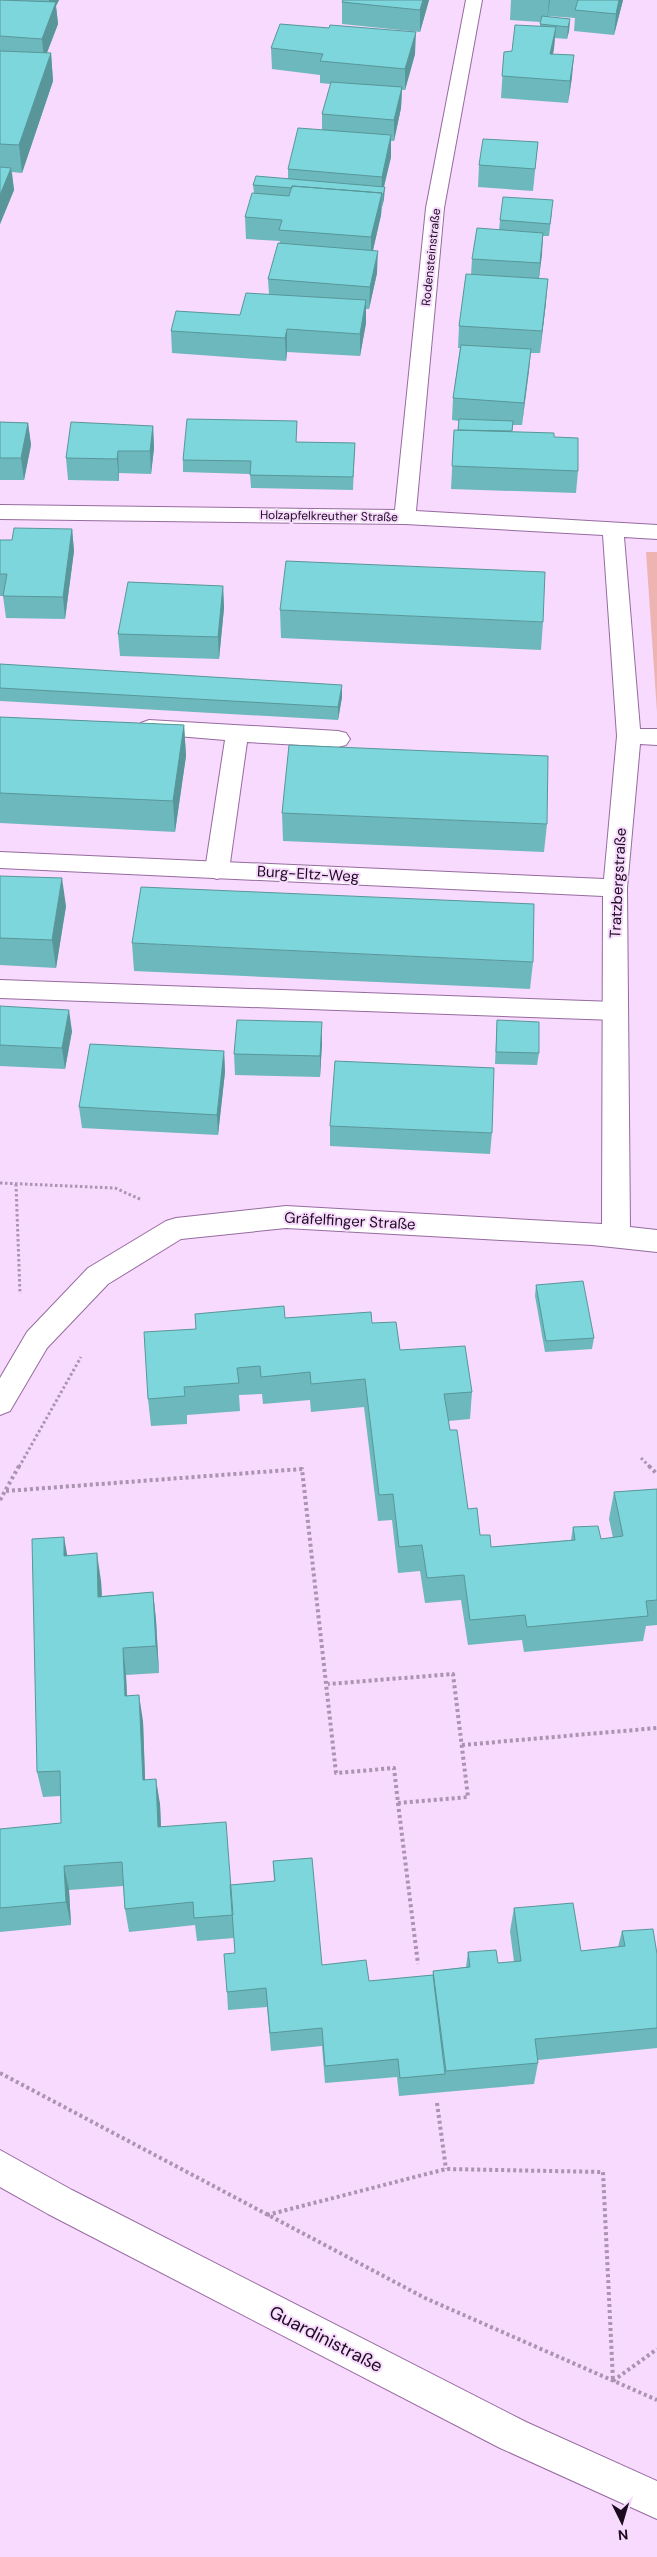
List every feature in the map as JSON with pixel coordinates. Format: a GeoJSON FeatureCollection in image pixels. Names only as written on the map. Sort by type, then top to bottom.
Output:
{"type":"FeatureCollection","features":[{"type":"Feature","properties":{"kind":"street","name":"Rodensteinstraße"},"geometry":{"type":"LineString","coordinates":[[405,517],[435,208],[474,0]]}},
{"type":"Feature","properties":{"kind":"street","name":"Holzapfelkreuther Straße"},"geometry":{"type":"LineString","coordinates":[[0,512],[405,517],[657,532]]}},
{"type":"Feature","properties":{"kind":"street","name":"Tratzbergstraße"},"geometry":{"type":"LineString","coordinates":[[613,530],[629,736],[615,888],[616,1236]]}},
{"type":"Feature","properties":{"kind":"street"},"geometry":{"type":"LineString","coordinates":[[128,727],[338,739]]}},
{"type":"Feature","properties":{"kind":"street"},"geometry":{"type":"LineString","coordinates":[[217,870],[237,734]]}},
{"type":"Feature","properties":{"kind":"street"},"geometry":{"type":"LineString","coordinates":[[629,736],[657,737]]}},
{"type":"Feature","properties":{"kind":"street","name":"Burg-Eltz-Weg"},"geometry":{"type":"LineString","coordinates":[[0,860],[615,888]]}},
{"type":"Feature","properties":{"kind":"street"},"geometry":{"type":"LineString","coordinates":[[0,989],[615,1011]]}},
{"type":"Feature","properties":{"kind":"street","name":"Gräfelfinger Straße"},"geometry":{"type":"LineString","coordinates":[[0,1403],[37,1340],[98,1276],[176,1230],[286,1217],[616,1236],[657,1241]]}},
{"type":"Feature","properties":{"kind":"street","name":"Guardinistraße"},"geometry":{"type":"LineString","coordinates":[[0,2167],[60,2202],[513,2435],[657,2500]]}},
{"type":"Feature","properties":{"kind":"path"},"geometry":{"type":"LineString","coordinates":[[16,1184],[20,1294]]}},
{"type":"Feature","properties":{"kind":"path"},"geometry":{"type":"LineString","coordinates":[[0,1500],[82,1356]]}},
{"type":"Feature","properties":{"kind":"path"},"geometry":{"type":"LineString","coordinates":[[641,1458],[657,1474]]}},
{"type":"Feature","properties":{"kind":"path"},"geometry":{"type":"LineString","coordinates":[[6,1491],[302,1469],[328,1684],[336,1773],[394,1768],[418,1964]]}},
{"type":"Feature","properties":{"kind":"path"},"geometry":{"type":"LineString","coordinates":[[328,1684],[453,1674],[468,1797],[398,1803]]}},
{"type":"Feature","properties":{"kind":"path"},"geometry":{"type":"LineString","coordinates":[[462,1745],[657,1728]]}},
{"type":"Feature","properties":{"kind":"path"},"geometry":{"type":"LineString","coordinates":[[0,2073],[425,2298],[657,2400]]}},
{"type":"Feature","properties":{"kind":"path"},"geometry":{"type":"LineString","coordinates":[[437,2103],[446,2169]]}},
{"type":"Feature","properties":{"kind":"path"},"geometry":{"type":"LineString","coordinates":[[268,2215],[446,2169],[603,2172],[613,2381]]}},
{"type":"Feature","properties":{"kind":"path"},"geometry":{"type":"LineString","coordinates":[[613,2381],[657,2349]]}},
{"type":"Feature","properties":{"kind":"shaded area"},"geometry":{"type":"Polygon","coordinates":[[[646,552],[657,552],[657,712],[646,552]]]}},
{"type":"Feature","properties":{"kind":"building"},"geometry":{"type":"Polygon","coordinates":[[[0,0],[56,2],[42,39],[0,36],[0,0]]]}},
{"type":"Feature","properties":{"kind":"building"},"geometry":{"type":"Polygon","coordinates":[[[343,0],[423,0],[420,10],[342,2],[343,0]]]}},
{"type":"Feature","properties":{"kind":"building"},"geometry":{"type":"Polygon","coordinates":[[[578,0],[619,0],[616,14],[575,10],[578,0]]]}},
{"type":"Feature","properties":{"kind":"building"},"geometry":{"type":"Polygon","coordinates":[[[542,16],[570,19],[568,27],[540,24],[542,16]]]}},
{"type":"Feature","properties":{"kind":"building"},"geometry":{"type":"Polygon","coordinates":[[[280,24],[329,28],[330,25],[416,32],[405,69],[320,61],[323,54],[271,48],[280,24]]]}},
{"type":"Feature","properties":{"kind":"building"},"geometry":{"type":"Polygon","coordinates":[[[515,25],[556,27],[550,54],[574,55],[570,81],[502,76],[504,52],[512,51],[515,25]]]}},
{"type":"Feature","properties":{"kind":"building"},"geometry":{"type":"Polygon","coordinates":[[[0,51],[51,53],[19,145],[0,144],[0,51]]]}},
{"type":"Feature","properties":{"kind":"building"},"geometry":{"type":"Polygon","coordinates":[[[331,82],[402,87],[394,120],[322,114],[331,82]]]}},
{"type":"Feature","properties":{"kind":"building"},"geometry":{"type":"Polygon","coordinates":[[[298,128],[391,135],[382,177],[288,169],[298,128]]]}},
{"type":"Feature","properties":{"kind":"building"},"geometry":{"type":"Polygon","coordinates":[[[483,139],[538,142],[535,169],[479,165],[483,139]]]}},
{"type":"Feature","properties":{"kind":"building"},"geometry":{"type":"Polygon","coordinates":[[[0,167],[11,168],[0,195],[0,167]]]}},
{"type":"Feature","properties":{"kind":"building"},"geometry":{"type":"Polygon","coordinates":[[[256,176],[385,187],[383,195],[382,193],[292,186],[292,188],[253,185],[256,176]]]}},
{"type":"Feature","properties":{"kind":"building"},"geometry":{"type":"Polygon","coordinates":[[[292,186],[382,193],[371,237],[279,230],[282,220],[245,217],[252,193],[289,196],[292,186]]]}},
{"type":"Feature","properties":{"kind":"building"},"geometry":{"type":"Polygon","coordinates":[[[503,197],[553,200],[550,224],[500,220],[503,197]]]}},
{"type":"Feature","properties":{"kind":"building"},"geometry":{"type":"Polygon","coordinates":[[[477,228],[543,233],[540,263],[472,259],[477,228]]]}},
{"type":"Feature","properties":{"kind":"building"},"geometry":{"type":"Polygon","coordinates":[[[278,243],[378,251],[370,287],[268,279],[278,243]]]}},
{"type":"Feature","properties":{"kind":"building"},"geometry":{"type":"Polygon","coordinates":[[[466,274],[548,279],[542,331],[459,326],[466,274]]]}},
{"type":"Feature","properties":{"kind":"building"},"geometry":{"type":"Polygon","coordinates":[[[246,293],[366,300],[360,334],[287,329],[285,338],[171,331],[176,311],[240,315],[246,293]]]}},
{"type":"Feature","properties":{"kind":"building"},"geometry":{"type":"Polygon","coordinates":[[[461,345],[531,349],[524,403],[453,398],[461,345]]]}},
{"type":"Feature","properties":{"kind":"building"},"geometry":{"type":"Polygon","coordinates":[[[187,419],[297,421],[296,442],[355,443],[353,477],[250,475],[251,461],[183,460],[187,419]]]}},
{"type":"Feature","properties":{"kind":"building"},"geometry":{"type":"Polygon","coordinates":[[[459,419],[513,421],[512,431],[458,430],[459,419]]]}},
{"type":"Feature","properties":{"kind":"building"},"geometry":{"type":"Polygon","coordinates":[[[0,422],[28,423],[21,458],[0,458],[0,422]]]}},
{"type":"Feature","properties":{"kind":"building"},"geometry":{"type":"Polygon","coordinates":[[[71,422],[153,426],[150,451],[118,451],[117,459],[66,458],[71,422]]]}},
{"type":"Feature","properties":{"kind":"building"},"geometry":{"type":"Polygon","coordinates":[[[454,430],[554,433],[554,437],[578,438],[578,471],[452,466],[454,430]]]}},
{"type":"Feature","properties":{"kind":"building"},"geometry":{"type":"Polygon","coordinates":[[[14,528],[72,529],[63,597],[3,596],[7,574],[0,574],[0,540],[12,540],[14,528]]]}},
{"type":"Feature","properties":{"kind":"building"},"geometry":{"type":"Polygon","coordinates":[[[286,561],[545,572],[543,622],[280,610],[286,561]]]}},
{"type":"Feature","properties":{"kind":"building"},"geometry":{"type":"Polygon","coordinates":[[[128,582],[223,586],[218,637],[118,634],[128,582]]]}},
{"type":"Feature","properties":{"kind":"building"},"geometry":{"type":"Polygon","coordinates":[[[0,664],[342,685],[338,707],[0,688],[0,664]]]}},
{"type":"Feature","properties":{"kind":"building"},"geometry":{"type":"Polygon","coordinates":[[[0,717],[184,725],[173,801],[0,793],[0,717]]]}},
{"type":"Feature","properties":{"kind":"building"},"geometry":{"type":"Polygon","coordinates":[[[289,745],[548,756],[547,824],[282,813],[289,745]]]}},
{"type":"Feature","properties":{"kind":"building"},"geometry":{"type":"Polygon","coordinates":[[[0,876],[62,878],[52,940],[0,938],[0,876]]]}},
{"type":"Feature","properties":{"kind":"building"},"geometry":{"type":"Polygon","coordinates":[[[141,887],[534,904],[533,962],[132,943],[141,887]]]}},
{"type":"Feature","properties":{"kind":"building"},"geometry":{"type":"Polygon","coordinates":[[[0,1006],[69,1010],[62,1048],[0,1045],[0,1006]]]}},
{"type":"Feature","properties":{"kind":"building"},"geometry":{"type":"Polygon","coordinates":[[[237,1020],[322,1022],[320,1056],[234,1054],[237,1020]]]}},
{"type":"Feature","properties":{"kind":"building"},"geometry":{"type":"Polygon","coordinates":[[[497,1020],[539,1022],[539,1053],[496,1052],[497,1020]]]}},
{"type":"Feature","properties":{"kind":"building"},"geometry":{"type":"Polygon","coordinates":[[[90,1044],[224,1051],[217,1115],[79,1107],[90,1044]]]}},
{"type":"Feature","properties":{"kind":"building"},"geometry":{"type":"Polygon","coordinates":[[[335,1061],[494,1068],[492,1133],[330,1126],[335,1061]]]}},
{"type":"Feature","properties":{"kind":"building"},"geometry":{"type":"Polygon","coordinates":[[[583,1281],[594,1338],[546,1341],[536,1285],[583,1281]]]}},
{"type":"Feature","properties":{"kind":"building"},"geometry":{"type":"Polygon","coordinates":[[[284,1306],[285,1318],[371,1312],[372,1323],[396,1322],[400,1350],[465,1346],[472,1392],[444,1394],[450,1430],[457,1430],[468,1509],[477,1508],[480,1535],[490,1535],[491,1547],[575,1540],[573,1527],[598,1526],[601,1539],[623,1536],[614,1492],[657,1489],[657,1600],[646,1601],[648,1616],[527,1627],[525,1615],[470,1620],[464,1575],[427,1578],[422,1545],[399,1547],[393,1494],[379,1495],[365,1379],[311,1384],[310,1372],[261,1377],[260,1366],[237,1368],[239,1383],[184,1387],[185,1396],[148,1399],[144,1332],[196,1329],[195,1314],[284,1306]]]}},
{"type":"Feature","properties":{"kind":"building"},"geometry":{"type":"Polygon","coordinates":[[[64,1537],[64,1556],[97,1553],[98,1597],[153,1592],[156,1646],[123,1648],[125,1696],[139,1695],[143,1780],[156,1779],[158,1827],[226,1822],[233,1915],[194,1918],[193,1902],[125,1909],[122,1862],[64,1866],[66,1902],[0,1908],[0,1829],[61,1823],[60,1771],[37,1772],[32,1539],[64,1537]]]}},
{"type":"Feature","properties":{"kind":"building"},"geometry":{"type":"Polygon","coordinates":[[[312,1858],[322,1965],[366,1960],[369,1981],[433,1975],[445,2074],[400,2078],[398,2059],[325,2066],[322,2028],[270,2033],[266,1988],[227,1992],[224,1954],[235,1953],[230,1885],[275,1881],[273,1861],[312,1858]]]}},
{"type":"Feature","properties":{"kind":"building"},"geometry":{"type":"Polygon","coordinates":[[[573,1903],[581,1951],[625,1946],[622,1931],[653,1929],[657,1954],[657,2028],[535,2039],[538,2063],[446,2071],[433,1971],[470,1967],[468,1952],[496,1950],[498,1963],[521,1961],[514,1908],[573,1903]]]}}]}
